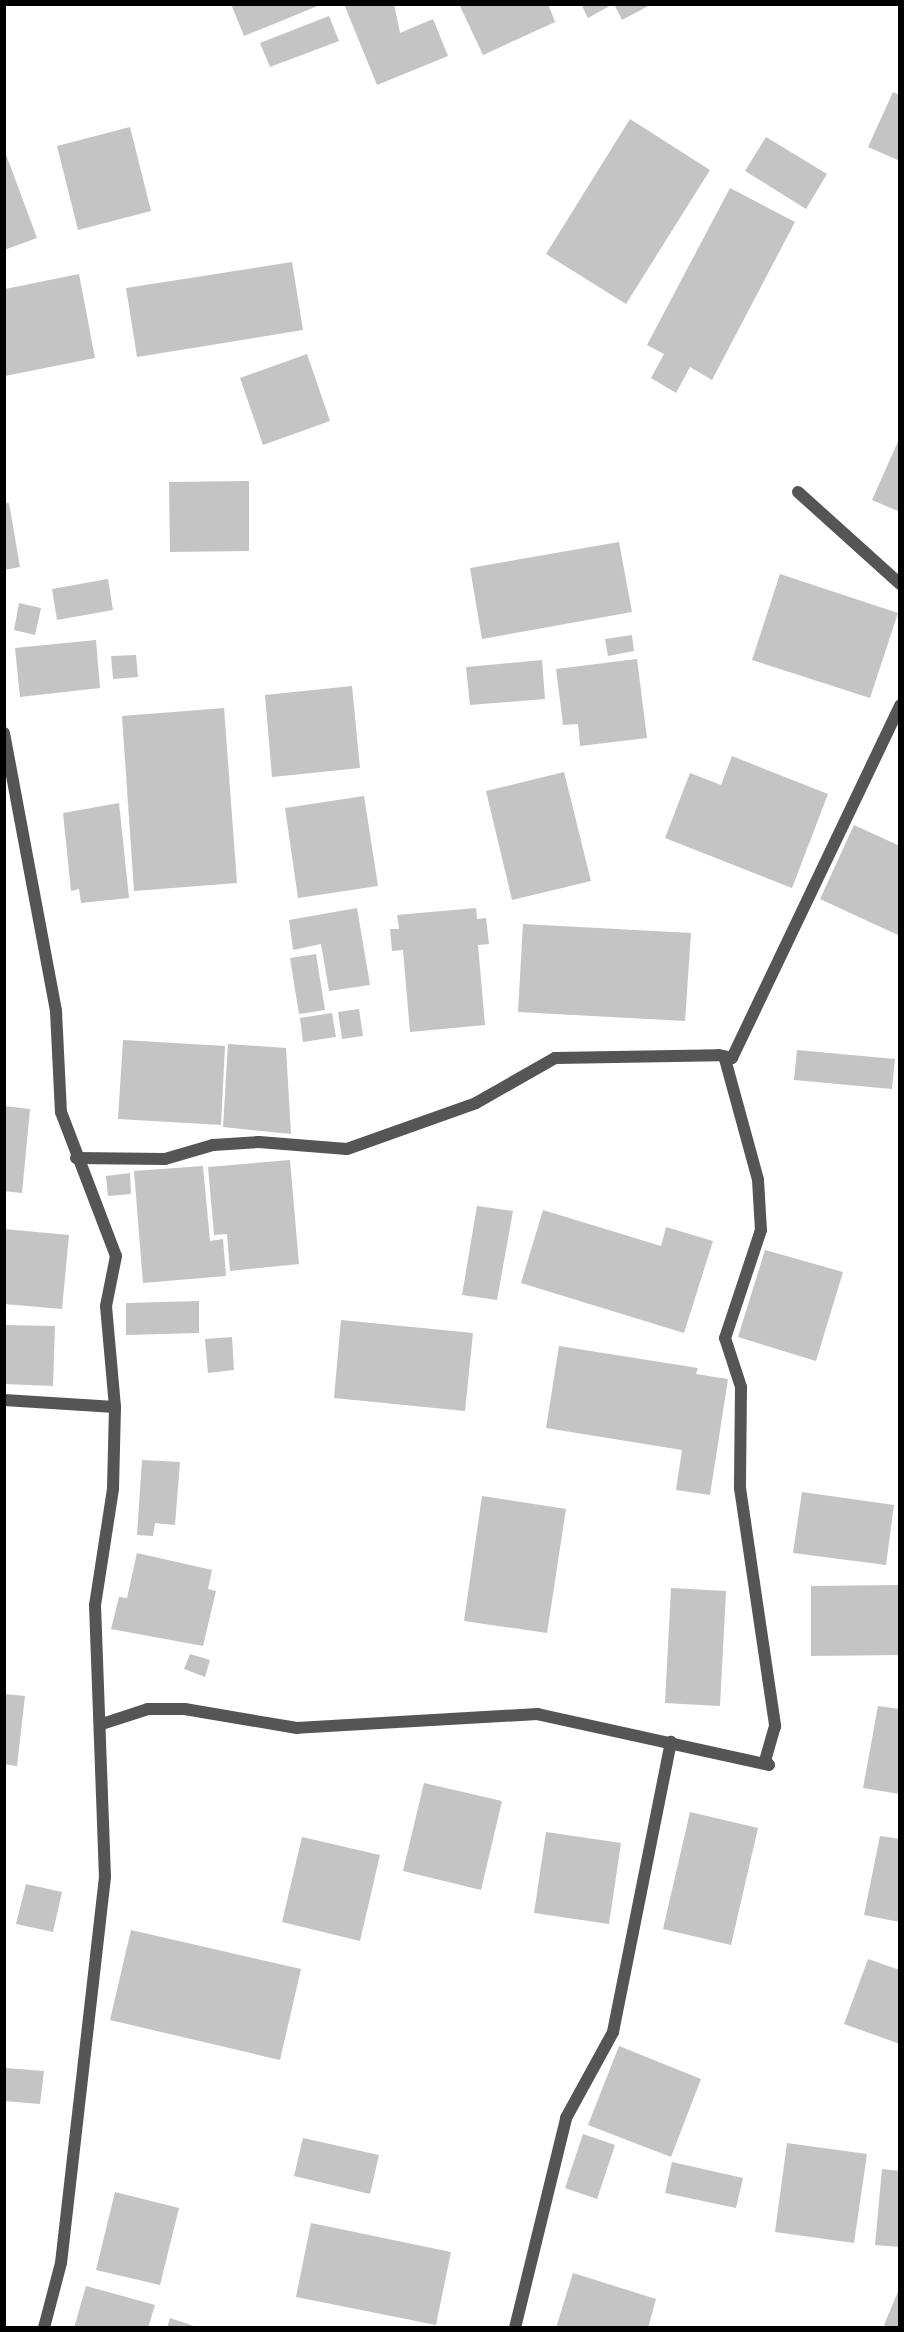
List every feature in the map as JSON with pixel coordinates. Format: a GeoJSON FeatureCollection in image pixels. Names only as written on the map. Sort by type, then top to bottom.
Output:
{"type":"FeatureCollection","features":[{"type":"Feature","properties":{"kind":"street"},"geometry":{"type":"LineString","coordinates":[[798,492],[900,584]]}},
{"type":"Feature","properties":{"kind":"street"},"geometry":{"type":"LineString","coordinates":[[732,1058],[900,705]]}},
{"type":"Feature","properties":{"kind":"street"},"geometry":{"type":"LineString","coordinates":[[4,733],[56,1011],[62,1112],[76,1158],[116,1256],[106,1306],[115,1407],[113,1489],[95,1605],[102,1724],[105,1877],[61,2263],[44,2328]]}},
{"type":"Feature","properties":{"kind":"street"},"geometry":{"type":"LineString","coordinates":[[76,1158],[165,1159],[213,1145],[259,1142],[346,1149],[476,1103],[555,1058],[609,1053],[732,1058]]}},
{"type":"Feature","properties":{"kind":"street"},"geometry":{"type":"LineString","coordinates":[[102,1724],[148,1709],[185,1710],[297,1728],[538,1714],[769,1765],[765,1760],[775,1726],[740,1488],[741,1387],[725,1338],[761,1230],[758,1180],[725,1059],[732,1058]]}},
{"type":"Feature","properties":{"kind":"street"},"geometry":{"type":"LineString","coordinates":[[4,1400],[115,1407]]}},
{"type":"Feature","properties":{"kind":"street"},"geometry":{"type":"LineString","coordinates":[[515,2328],[566,2118],[613,2032],[671,1742]]}},
{"type":"Feature","properties":{"kind":"building"},"geometry":{"type":"Polygon","coordinates":[[[231,4],[320,4],[320,5],[244,36],[231,4]]]}},
{"type":"Feature","properties":{"kind":"building"},"geometry":{"type":"Polygon","coordinates":[[[344,4],[394,4],[400,33],[433,19],[448,56],[377,85],[344,4]]]}},
{"type":"Feature","properties":{"kind":"building"},"geometry":{"type":"Polygon","coordinates":[[[459,4],[548,4],[555,22],[483,55],[459,4]]]}},
{"type":"Feature","properties":{"kind":"building"},"geometry":{"type":"Polygon","coordinates":[[[581,4],[613,4],[588,18],[581,4]]]}},
{"type":"Feature","properties":{"kind":"building"},"geometry":{"type":"Polygon","coordinates":[[[614,4],[652,4],[622,20],[614,4]]]}},
{"type":"Feature","properties":{"kind":"building"},"geometry":{"type":"Polygon","coordinates":[[[329,16],[339,41],[270,67],[260,43],[329,16]]]}},
{"type":"Feature","properties":{"kind":"building"},"geometry":{"type":"Polygon","coordinates":[[[893,92],[900,95],[900,161],[868,147],[893,92]]]}},
{"type":"Feature","properties":{"kind":"building"},"geometry":{"type":"Polygon","coordinates":[[[630,119],[710,170],[626,304],[546,254],[630,119]]]}},
{"type":"Feature","properties":{"kind":"building"},"geometry":{"type":"Polygon","coordinates":[[[130,127],[151,211],[78,230],[57,146],[130,127]]]}},
{"type":"Feature","properties":{"kind":"building"},"geometry":{"type":"Polygon","coordinates":[[[766,137],[827,174],[806,209],[745,171],[766,137]]]}},
{"type":"Feature","properties":{"kind":"building"},"geometry":{"type":"Polygon","coordinates":[[[4,149],[37,238],[4,250],[4,149]]]}},
{"type":"Feature","properties":{"kind":"building"},"geometry":{"type":"Polygon","coordinates":[[[730,188],[795,222],[712,380],[690,367],[676,393],[651,378],[664,354],[647,345],[730,188]]]}},
{"type":"Feature","properties":{"kind":"building"},"geometry":{"type":"Polygon","coordinates":[[[292,262],[303,330],[137,357],[126,288],[292,262]]]}},
{"type":"Feature","properties":{"kind":"building"},"geometry":{"type":"Polygon","coordinates":[[[79,274],[95,358],[5,376],[5,289],[79,274]]]}},
{"type":"Feature","properties":{"kind":"building"},"geometry":{"type":"Polygon","coordinates":[[[307,354],[330,421],[263,445],[240,378],[307,354]]]}},
{"type":"Feature","properties":{"kind":"building"},"geometry":{"type":"Polygon","coordinates":[[[900,437],[900,512],[872,500],[900,437]]]}},
{"type":"Feature","properties":{"kind":"building"},"geometry":{"type":"Polygon","coordinates":[[[249,481],[249,551],[170,552],[169,482],[249,481]]]}},
{"type":"Feature","properties":{"kind":"building"},"geometry":{"type":"Polygon","coordinates":[[[4,503],[9,503],[20,567],[4,570],[4,503]]]}},
{"type":"Feature","properties":{"kind":"building"},"geometry":{"type":"Polygon","coordinates":[[[619,542],[632,612],[482,639],[470,568],[619,542]]]}},
{"type":"Feature","properties":{"kind":"building"},"geometry":{"type":"Polygon","coordinates":[[[780,574],[898,613],[870,698],[752,660],[780,574]]]}},
{"type":"Feature","properties":{"kind":"building"},"geometry":{"type":"Polygon","coordinates":[[[108,579],[113,610],[57,620],[52,589],[108,579]]]}},
{"type":"Feature","properties":{"kind":"building"},"geometry":{"type":"Polygon","coordinates":[[[19,603],[41,608],[35,635],[14,630],[19,603]]]}},
{"type":"Feature","properties":{"kind":"building"},"geometry":{"type":"Polygon","coordinates":[[[632,635],[634,651],[608,656],[605,639],[632,635]]]}},
{"type":"Feature","properties":{"kind":"building"},"geometry":{"type":"Polygon","coordinates":[[[96,640],[100,688],[20,697],[15,648],[96,640]]]}},
{"type":"Feature","properties":{"kind":"building"},"geometry":{"type":"Polygon","coordinates":[[[136,655],[138,677],[113,679],[111,656],[136,655]]]}},
{"type":"Feature","properties":{"kind":"building"},"geometry":{"type":"Polygon","coordinates":[[[637,659],[647,738],[580,746],[578,724],[563,725],[556,669],[637,659]]]}},
{"type":"Feature","properties":{"kind":"building"},"geometry":{"type":"Polygon","coordinates":[[[542,660],[545,699],[470,705],[466,667],[542,660]]]}},
{"type":"Feature","properties":{"kind":"building"},"geometry":{"type":"Polygon","coordinates":[[[352,686],[360,768],[272,777],[265,695],[352,686]]]}},
{"type":"Feature","properties":{"kind":"building"},"geometry":{"type":"Polygon","coordinates":[[[224,708],[237,883],[134,891],[122,716],[224,708]]]}},
{"type":"Feature","properties":{"kind":"building"},"geometry":{"type":"Polygon","coordinates":[[[732,756],[828,794],[792,888],[665,838],[690,773],[721,785],[732,756]]]}},
{"type":"Feature","properties":{"kind":"building"},"geometry":{"type":"Polygon","coordinates":[[[564,772],[591,881],[512,900],[486,791],[564,772]]]}},
{"type":"Feature","properties":{"kind":"building"},"geometry":{"type":"Polygon","coordinates":[[[364,796],[378,886],[298,898],[285,808],[364,796]]]}},
{"type":"Feature","properties":{"kind":"building"},"geometry":{"type":"Polygon","coordinates":[[[119,803],[129,898],[81,903],[79,889],[71,891],[63,813],[119,803]]]}},
{"type":"Feature","properties":{"kind":"building"},"geometry":{"type":"Polygon","coordinates":[[[854,825],[900,846],[900,936],[820,899],[854,825]]]}},
{"type":"Feature","properties":{"kind":"building"},"geometry":{"type":"Polygon","coordinates":[[[357,908],[370,985],[329,991],[321,944],[293,950],[289,920],[357,908]]]}},
{"type":"Feature","properties":{"kind":"building"},"geometry":{"type":"Polygon","coordinates":[[[476,908],[477,919],[486,918],[489,944],[478,945],[485,1025],[410,1032],[403,950],[392,951],[390,929],[399,929],[397,915],[476,908]]]}},
{"type":"Feature","properties":{"kind":"building"},"geometry":{"type":"Polygon","coordinates":[[[523,924],[691,933],[685,1021],[518,1012],[523,924]]]}},
{"type":"Feature","properties":{"kind":"building"},"geometry":{"type":"Polygon","coordinates":[[[316,954],[325,1010],[299,1014],[290,958],[316,954]]]}},
{"type":"Feature","properties":{"kind":"building"},"geometry":{"type":"Polygon","coordinates":[[[359,1009],[363,1036],[342,1039],[338,1012],[359,1009]]]}},
{"type":"Feature","properties":{"kind":"building"},"geometry":{"type":"Polygon","coordinates":[[[332,1013],[336,1037],[303,1042],[300,1018],[332,1013]]]}},
{"type":"Feature","properties":{"kind":"building"},"geometry":{"type":"Polygon","coordinates":[[[123,1040],[225,1046],[221,1125],[118,1119],[123,1040]]]}},
{"type":"Feature","properties":{"kind":"building"},"geometry":{"type":"Polygon","coordinates":[[[228,1044],[286,1048],[291,1134],[223,1127],[228,1044]]]}},
{"type":"Feature","properties":{"kind":"building"},"geometry":{"type":"Polygon","coordinates":[[[797,1050],[895,1059],[892,1089],[794,1080],[797,1050]]]}},
{"type":"Feature","properties":{"kind":"building"},"geometry":{"type":"Polygon","coordinates":[[[4,1106],[30,1109],[22,1193],[4,1191],[4,1106]]]}},
{"type":"Feature","properties":{"kind":"building"},"geometry":{"type":"Polygon","coordinates":[[[290,1160],[299,1264],[230,1271],[227,1234],[214,1235],[208,1167],[290,1160]]]}},
{"type":"Feature","properties":{"kind":"building"},"geometry":{"type":"Polygon","coordinates":[[[203,1166],[210,1241],[223,1239],[226,1276],[143,1283],[134,1171],[203,1166]]]}},
{"type":"Feature","properties":{"kind":"building"},"geometry":{"type":"Polygon","coordinates":[[[130,1173],[131,1194],[108,1196],[106,1176],[130,1173]]]}},
{"type":"Feature","properties":{"kind":"building"},"geometry":{"type":"Polygon","coordinates":[[[477,1206],[513,1211],[497,1300],[462,1295],[477,1206]]]}},
{"type":"Feature","properties":{"kind":"building"},"geometry":{"type":"Polygon","coordinates":[[[543,1210],[661,1246],[666,1227],[713,1241],[684,1333],[521,1283],[543,1210]]]}},
{"type":"Feature","properties":{"kind":"building"},"geometry":{"type":"Polygon","coordinates":[[[4,1229],[69,1235],[62,1309],[4,1304],[4,1229]]]}},
{"type":"Feature","properties":{"kind":"building"},"geometry":{"type":"Polygon","coordinates":[[[765,1250],[843,1272],[816,1361],[738,1337],[765,1250]]]}},
{"type":"Feature","properties":{"kind":"building"},"geometry":{"type":"Polygon","coordinates":[[[199,1301],[199,1333],[126,1335],[126,1303],[199,1301]]]}},
{"type":"Feature","properties":{"kind":"building"},"geometry":{"type":"Polygon","coordinates":[[[341,1320],[473,1333],[465,1411],[334,1398],[341,1320]]]}},
{"type":"Feature","properties":{"kind":"building"},"geometry":{"type":"Polygon","coordinates":[[[4,1325],[55,1326],[53,1386],[4,1384],[4,1325]]]}},
{"type":"Feature","properties":{"kind":"building"},"geometry":{"type":"Polygon","coordinates":[[[232,1337],[234,1370],[208,1373],[205,1339],[232,1337]]]}},
{"type":"Feature","properties":{"kind":"building"},"geometry":{"type":"Polygon","coordinates":[[[559,1346],[698,1368],[696,1374],[728,1379],[710,1495],[676,1490],[682,1450],[546,1428],[559,1346]]]}},
{"type":"Feature","properties":{"kind":"building"},"geometry":{"type":"Polygon","coordinates":[[[142,1460],[180,1462],[175,1525],[155,1523],[153,1536],[137,1535],[142,1460]]]}},
{"type":"Feature","properties":{"kind":"building"},"geometry":{"type":"Polygon","coordinates":[[[802,1492],[894,1505],[886,1565],[793,1553],[802,1492]]]}},
{"type":"Feature","properties":{"kind":"building"},"geometry":{"type":"Polygon","coordinates":[[[482,1496],[566,1509],[547,1633],[464,1621],[482,1496]]]}},
{"type":"Feature","properties":{"kind":"building"},"geometry":{"type":"Polygon","coordinates":[[[137,1553],[212,1570],[208,1589],[216,1591],[203,1646],[111,1629],[119,1597],[127,1598],[137,1553]]]}},
{"type":"Feature","properties":{"kind":"building"},"geometry":{"type":"Polygon","coordinates":[[[900,1585],[900,1655],[811,1656],[811,1586],[900,1585]]]}},
{"type":"Feature","properties":{"kind":"building"},"geometry":{"type":"Polygon","coordinates":[[[671,1588],[726,1591],[720,1706],[665,1703],[671,1588]]]}},
{"type":"Feature","properties":{"kind":"building"},"geometry":{"type":"Polygon","coordinates":[[[190,1654],[210,1660],[205,1677],[184,1669],[190,1654]]]}},
{"type":"Feature","properties":{"kind":"building"},"geometry":{"type":"Polygon","coordinates":[[[4,1694],[25,1696],[17,1766],[4,1764],[4,1694]]]}},
{"type":"Feature","properties":{"kind":"building"},"geometry":{"type":"Polygon","coordinates":[[[878,1706],[900,1709],[900,1794],[863,1788],[878,1706]]]}},
{"type":"Feature","properties":{"kind":"building"},"geometry":{"type":"Polygon","coordinates":[[[424,1783],[502,1801],[481,1890],[403,1871],[424,1783]]]}},
{"type":"Feature","properties":{"kind":"building"},"geometry":{"type":"Polygon","coordinates":[[[690,1812],[758,1828],[731,1945],[663,1929],[690,1812]]]}},
{"type":"Feature","properties":{"kind":"building"},"geometry":{"type":"Polygon","coordinates":[[[546,1832],[621,1843],[609,1924],[534,1913],[546,1832]]]}},
{"type":"Feature","properties":{"kind":"building"},"geometry":{"type":"Polygon","coordinates":[[[880,1836],[900,1839],[900,1922],[864,1915],[880,1836]]]}},
{"type":"Feature","properties":{"kind":"building"},"geometry":{"type":"Polygon","coordinates":[[[302,1837],[380,1855],[360,1941],[282,1922],[302,1837]]]}},
{"type":"Feature","properties":{"kind":"building"},"geometry":{"type":"Polygon","coordinates":[[[26,1884],[62,1892],[53,1932],[16,1924],[26,1884]]]}},
{"type":"Feature","properties":{"kind":"building"},"geometry":{"type":"Polygon","coordinates":[[[131,1930],[301,1969],[280,2060],[110,2020],[131,1930]]]}},
{"type":"Feature","properties":{"kind":"building"},"geometry":{"type":"Polygon","coordinates":[[[868,1959],[900,1970],[900,2044],[844,2024],[868,1959]]]}},
{"type":"Feature","properties":{"kind":"building"},"geometry":{"type":"Polygon","coordinates":[[[619,2046],[701,2079],[671,2157],[588,2125],[619,2046]]]}},
{"type":"Feature","properties":{"kind":"building"},"geometry":{"type":"Polygon","coordinates":[[[6,2068],[44,2071],[40,2104],[4,2101],[6,2068]]]}},
{"type":"Feature","properties":{"kind":"building"},"geometry":{"type":"Polygon","coordinates":[[[583,2134],[615,2145],[597,2199],[565,2188],[583,2134]]]}},
{"type":"Feature","properties":{"kind":"building"},"geometry":{"type":"Polygon","coordinates":[[[303,2138],[379,2155],[370,2194],[294,2176],[303,2138]]]}},
{"type":"Feature","properties":{"kind":"building"},"geometry":{"type":"Polygon","coordinates":[[[787,2143],[867,2154],[854,2243],[775,2232],[787,2143]]]}},
{"type":"Feature","properties":{"kind":"building"},"geometry":{"type":"Polygon","coordinates":[[[672,2162],[743,2178],[736,2208],[665,2193],[672,2162]]]}},
{"type":"Feature","properties":{"kind":"building"},"geometry":{"type":"Polygon","coordinates":[[[882,2169],[900,2171],[900,2247],[875,2245],[882,2169]]]}},
{"type":"Feature","properties":{"kind":"building"},"geometry":{"type":"Polygon","coordinates":[[[115,2192],[179,2208],[160,2285],[96,2270],[115,2192]]]}},
{"type":"Feature","properties":{"kind":"building"},"geometry":{"type":"Polygon","coordinates":[[[311,2223],[451,2252],[436,2325],[296,2297],[311,2223]]]}},
{"type":"Feature","properties":{"kind":"building"},"geometry":{"type":"Polygon","coordinates":[[[573,2273],[656,2299],[648,2328],[556,2328],[573,2273]]]}},
{"type":"Feature","properties":{"kind":"building"},"geometry":{"type":"Polygon","coordinates":[[[86,2286],[155,2305],[148,2328],[74,2328],[86,2286]]]}},
{"type":"Feature","properties":{"kind":"building"},"geometry":{"type":"Polygon","coordinates":[[[900,2287],[900,2328],[890,2328],[884,2325],[900,2287]]]}},
{"type":"Feature","properties":{"kind":"building"},"geometry":{"type":"Polygon","coordinates":[[[170,2318],[197,2327],[197,2328],[167,2328],[170,2318]]]}}]}
